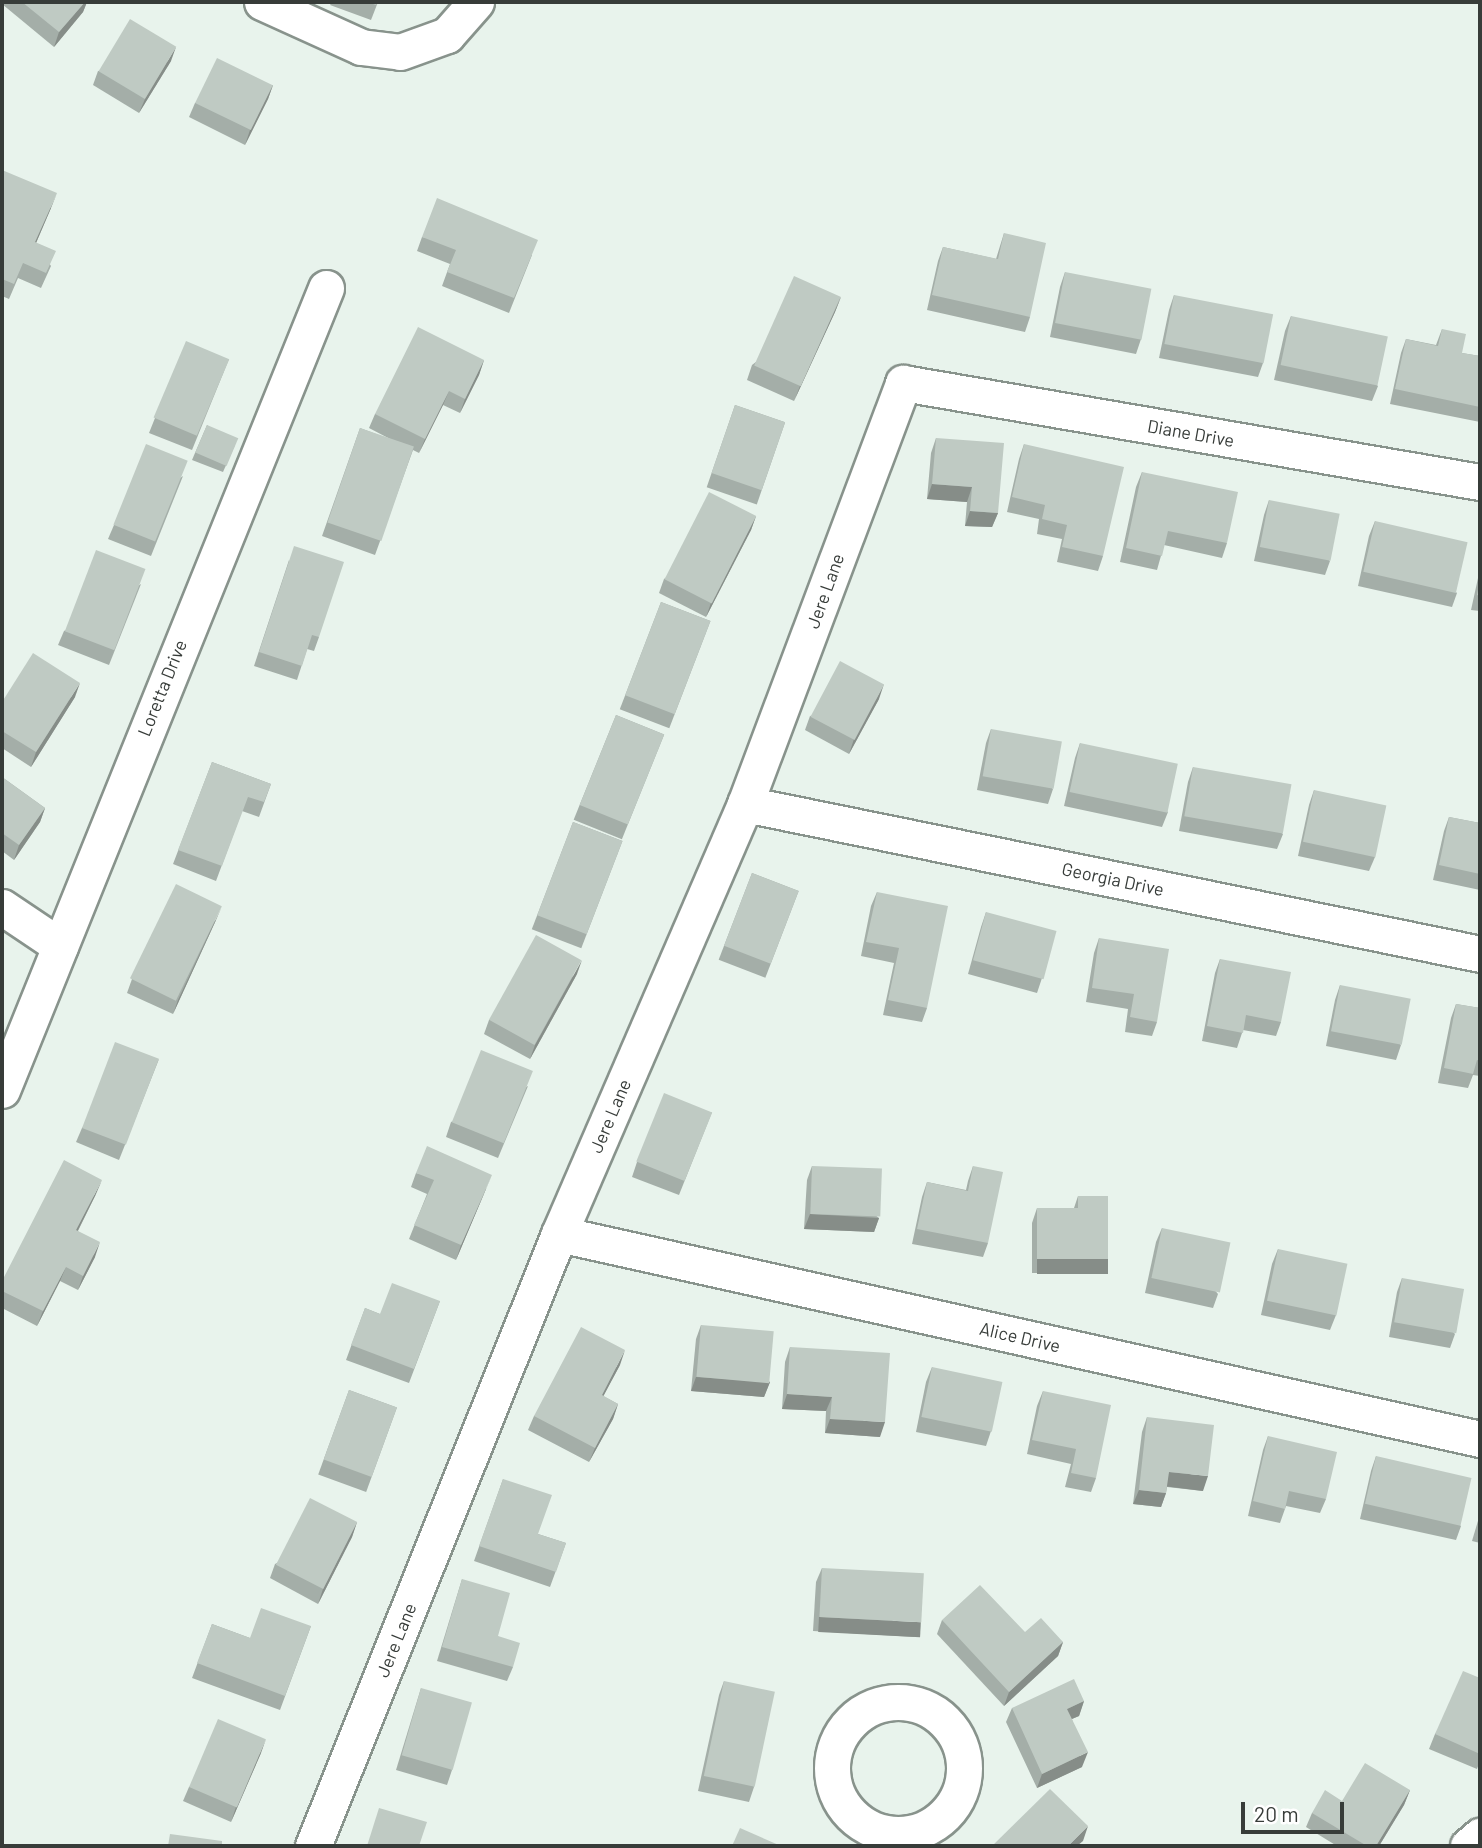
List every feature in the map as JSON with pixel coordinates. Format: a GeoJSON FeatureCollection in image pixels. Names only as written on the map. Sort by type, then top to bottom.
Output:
{"type":"FeatureCollection","features":[{"type":"Feature","properties":{"kind":"street"},"geometry":{"type":"LineString","coordinates":[[262,2],[380,52],[433,43],[461,22],[476,2]]}},
{"type":"Feature","properties":{"kind":"street","name":"Loretta Drive"},"geometry":{"type":"LineString","coordinates":[[2,1090],[326,288]]}},
{"type":"Feature","properties":{"kind":"street","name":"Diane Drive"},"geometry":{"type":"LineString","coordinates":[[902,383],[1480,482]]}},
{"type":"Feature","properties":{"kind":"street","name":"Jere Lane"},"geometry":{"type":"LineString","coordinates":[[313,1846],[559,1234],[745,804],[902,383]]}},
{"type":"Feature","properties":{"kind":"street","name":"Georgia Drive"},"geometry":{"type":"LineString","coordinates":[[745,804],[1480,954]]}},
{"type":"Feature","properties":{"kind":"street"},"geometry":{"type":"LineString","coordinates":[[2,907],[60,946]]}},
{"type":"Feature","properties":{"kind":"street","name":"Alice Drive"},"geometry":{"type":"LineString","coordinates":[[559,1234],[1480,1439]]}},
{"type":"Feature","properties":{"kind":"street"},"geometry":{"type":"LineString","coordinates":[[1468,1846],[1480,1836]]}},
{"type":"Feature","properties":{"kind":"building"},"geometry":{"type":"Polygon","coordinates":[[[22,2],[85,2],[59,32],[22,2]]]}},
{"type":"Feature","properties":{"kind":"building"},"geometry":{"type":"Polygon","coordinates":[[[130,19],[176,47],[145,99],[99,71],[130,19]]]}},
{"type":"Feature","properties":{"kind":"building"},"geometry":{"type":"Polygon","coordinates":[[[217,58],[273,85],[251,130],[195,103],[217,58]]]}},
{"type":"Feature","properties":{"kind":"building"},"geometry":{"type":"Polygon","coordinates":[[[2,170],[57,193],[35,242],[56,251],[46,273],[23,263],[14,284],[2,279],[2,170]]]}},
{"type":"Feature","properties":{"kind":"building"},"geometry":{"type":"Polygon","coordinates":[[[437,198],[538,240],[514,298],[447,272],[456,250],[422,237],[437,198]]]}},
{"type":"Feature","properties":{"kind":"building"},"geometry":{"type":"Polygon","coordinates":[[[1004,233],[1046,243],[1030,317],[932,295],[943,247],[998,259],[1004,233]]]}},
{"type":"Feature","properties":{"kind":"building"},"geometry":{"type":"Polygon","coordinates":[[[1065,272],[1151,289],[1141,340],[1055,323],[1065,272]]]}},
{"type":"Feature","properties":{"kind":"building"},"geometry":{"type":"Polygon","coordinates":[[[794,276],[841,297],[801,386],[754,366],[794,276]]]}},
{"type":"Feature","properties":{"kind":"building"},"geometry":{"type":"Polygon","coordinates":[[[1174,295],[1273,314],[1264,363],[1164,344],[1174,295]]]}},
{"type":"Feature","properties":{"kind":"building"},"geometry":{"type":"Polygon","coordinates":[[[1291,316],[1388,337],[1377,385],[1281,365],[1291,316]]]}},
{"type":"Feature","properties":{"kind":"building"},"geometry":{"type":"Polygon","coordinates":[[[418,327],[484,360],[465,399],[449,391],[425,439],[375,414],[418,327]]]}},
{"type":"Feature","properties":{"kind":"building"},"geometry":{"type":"Polygon","coordinates":[[[1442,329],[1466,334],[1462,353],[1480,356],[1480,407],[1395,389],[1406,339],[1438,346],[1442,329]]]}},
{"type":"Feature","properties":{"kind":"building"},"geometry":{"type":"Polygon","coordinates":[[[186,341],[229,359],[197,436],[154,417],[186,341]]]}},
{"type":"Feature","properties":{"kind":"building"},"geometry":{"type":"Polygon","coordinates":[[[735,405],[785,422],[762,490],[712,473],[735,405]]]}},
{"type":"Feature","properties":{"kind":"building"},"geometry":{"type":"Polygon","coordinates":[[[207,425],[238,438],[227,466],[195,453],[207,425]]]}},
{"type":"Feature","properties":{"kind":"building"},"geometry":{"type":"Polygon","coordinates":[[[360,428],[414,447],[381,541],[327,523],[360,428]]]}},
{"type":"Feature","properties":{"kind":"building"},"geometry":{"type":"Polygon","coordinates":[[[936,438],[1004,443],[998,513],[970,511],[972,487],[932,484],[936,438]]]}},
{"type":"Feature","properties":{"kind":"building"},"geometry":{"type":"Polygon","coordinates":[[[146,444],[188,461],[155,542],[113,525],[146,444]]]}},
{"type":"Feature","properties":{"kind":"building"},"geometry":{"type":"Polygon","coordinates":[[[1024,444],[1124,467],[1103,556],[1062,547],[1067,525],[1042,519],[1045,505],[1012,497],[1024,444]]]}},
{"type":"Feature","properties":{"kind":"building"},"geometry":{"type":"Polygon","coordinates":[[[1142,472],[1238,492],[1227,543],[1168,531],[1162,556],[1126,548],[1142,472]]]}},
{"type":"Feature","properties":{"kind":"building"},"geometry":{"type":"Polygon","coordinates":[[[709,492],[756,516],[712,603],[665,579],[709,492]]]}},
{"type":"Feature","properties":{"kind":"building"},"geometry":{"type":"Polygon","coordinates":[[[1269,500],[1340,514],[1331,561],[1260,547],[1269,500]]]}},
{"type":"Feature","properties":{"kind":"building"},"geometry":{"type":"Polygon","coordinates":[[[1375,521],[1468,542],[1456,593],[1363,572],[1375,521]]]}},
{"type":"Feature","properties":{"kind":"building"},"geometry":{"type":"Polygon","coordinates":[[[294,546],[344,562],[319,637],[312,635],[302,666],[259,652],[294,546]]]}},
{"type":"Feature","properties":{"kind":"building"},"geometry":{"type":"Polygon","coordinates":[[[96,550],[145,569],[114,650],[65,631],[96,550]]]}},
{"type":"Feature","properties":{"kind":"building"},"geometry":{"type":"Polygon","coordinates":[[[661,602],[710,621],[675,714],[625,695],[661,602]]]}},
{"type":"Feature","properties":{"kind":"building"},"geometry":{"type":"Polygon","coordinates":[[[33,653],[80,683],[36,752],[2,731],[2,702],[33,653]]]}},
{"type":"Feature","properties":{"kind":"building"},"geometry":{"type":"Polygon","coordinates":[[[840,661],[884,684],[855,740],[810,717],[840,661]]]}},
{"type":"Feature","properties":{"kind":"building"},"geometry":{"type":"Polygon","coordinates":[[[616,715],[664,734],[628,824],[580,805],[616,715]]]}},
{"type":"Feature","properties":{"kind":"building"},"geometry":{"type":"Polygon","coordinates":[[[991,729],[1062,742],[1054,789],[983,776],[991,729]]]}},
{"type":"Feature","properties":{"kind":"building"},"geometry":{"type":"Polygon","coordinates":[[[1080,743],[1178,764],[1167,813],[1070,792],[1080,743]]]}},
{"type":"Feature","properties":{"kind":"building"},"geometry":{"type":"Polygon","coordinates":[[[212,762],[271,784],[264,802],[248,797],[222,866],[178,850],[212,762]]]}},
{"type":"Feature","properties":{"kind":"building"},"geometry":{"type":"Polygon","coordinates":[[[1193,767],[1291,784],[1283,834],[1184,816],[1193,767]]]}},
{"type":"Feature","properties":{"kind":"building"},"geometry":{"type":"Polygon","coordinates":[[[2,777],[45,808],[19,845],[2,833],[2,777]]]}},
{"type":"Feature","properties":{"kind":"building"},"geometry":{"type":"Polygon","coordinates":[[[1314,790],[1386,805],[1375,857],[1303,842],[1314,790]]]}},
{"type":"Feature","properties":{"kind":"building"},"geometry":{"type":"Polygon","coordinates":[[[1449,817],[1480,823],[1480,874],[1439,865],[1449,817]]]}},
{"type":"Feature","properties":{"kind":"building"},"geometry":{"type":"Polygon","coordinates":[[[573,822],[622,841],[587,934],[537,915],[573,822]]]}},
{"type":"Feature","properties":{"kind":"building"},"geometry":{"type":"Polygon","coordinates":[[[752,873],[799,891],[771,964],[724,946],[752,873]]]}},
{"type":"Feature","properties":{"kind":"building"},"geometry":{"type":"Polygon","coordinates":[[[176,884],[222,906],[176,1001],[130,978],[176,884]]]}},
{"type":"Feature","properties":{"kind":"building"},"geometry":{"type":"Polygon","coordinates":[[[877,892],[948,906],[927,1008],[888,1000],[899,948],[866,942],[877,892]]]}},
{"type":"Feature","properties":{"kind":"building"},"geometry":{"type":"Polygon","coordinates":[[[986,912],[1057,931],[1044,979],[973,960],[986,912]]]}},
{"type":"Feature","properties":{"kind":"building"},"geometry":{"type":"Polygon","coordinates":[[[536,935],[581,960],[534,1045],[489,1020],[536,935]]]}},
{"type":"Feature","properties":{"kind":"building"},"geometry":{"type":"Polygon","coordinates":[[[1099,938],[1169,949],[1157,1022],[1130,1017],[1134,994],[1092,988],[1099,938]]]}},
{"type":"Feature","properties":{"kind":"building"},"geometry":{"type":"Polygon","coordinates":[[[1220,959],[1291,972],[1281,1022],[1246,1015],[1243,1033],[1207,1026],[1220,959]]]}},
{"type":"Feature","properties":{"kind":"building"},"geometry":{"type":"Polygon","coordinates":[[[1340,985],[1411,999],[1402,1045],[1331,1031],[1340,985]]]}},
{"type":"Feature","properties":{"kind":"building"},"geometry":{"type":"Polygon","coordinates":[[[1456,1004],[1480,1008],[1480,1061],[1477,1060],[1473,1074],[1444,1068],[1456,1004]]]}},
{"type":"Feature","properties":{"kind":"building"},"geometry":{"type":"Polygon","coordinates":[[[115,1042],[159,1059],[126,1145],[82,1128],[115,1042]]]}},
{"type":"Feature","properties":{"kind":"building"},"geometry":{"type":"Polygon","coordinates":[[[481,1050],[533,1071],[504,1143],[452,1122],[481,1050]]]}},
{"type":"Feature","properties":{"kind":"building"},"geometry":{"type":"Polygon","coordinates":[[[664,1093],[712,1112],[684,1181],[636,1162],[664,1093]]]}},
{"type":"Feature","properties":{"kind":"building"},"geometry":{"type":"Polygon","coordinates":[[[427,1146],[492,1175],[461,1245],[414,1225],[434,1180],[416,1173],[427,1146]]]}},
{"type":"Feature","properties":{"kind":"building"},"geometry":{"type":"Polygon","coordinates":[[[64,1160],[102,1180],[76,1230],[100,1242],[83,1276],[66,1267],[43,1311],[2,1291],[2,1281],[64,1160]]]}},
{"type":"Feature","properties":{"kind":"building"},"geometry":{"type":"Polygon","coordinates":[[[812,1166],[882,1168],[880,1216],[810,1214],[812,1166]]]}},
{"type":"Feature","properties":{"kind":"building"},"geometry":{"type":"Polygon","coordinates":[[[973,1166],[1003,1172],[988,1243],[917,1229],[927,1182],[968,1191],[973,1166]]]}},
{"type":"Feature","properties":{"kind":"building"},"geometry":{"type":"Polygon","coordinates":[[[1078,1196],[1108,1196],[1108,1259],[1037,1259],[1037,1208],[1078,1208],[1078,1196]]]}},
{"type":"Feature","properties":{"kind":"building"},"geometry":{"type":"Polygon","coordinates":[[[1162,1228],[1230,1243],[1220,1292],[1151,1278],[1162,1228]]]}},
{"type":"Feature","properties":{"kind":"building"},"geometry":{"type":"Polygon","coordinates":[[[1278,1249],[1347,1264],[1336,1316],[1267,1301],[1278,1249]]]}},
{"type":"Feature","properties":{"kind":"building"},"geometry":{"type":"Polygon","coordinates":[[[1402,1278],[1464,1289],[1456,1333],[1394,1322],[1402,1278]]]}},
{"type":"Feature","properties":{"kind":"building"},"geometry":{"type":"Polygon","coordinates":[[[392,1283],[440,1301],[414,1369],[351,1345],[365,1308],[380,1314],[392,1283]]]}},
{"type":"Feature","properties":{"kind":"building"},"geometry":{"type":"Polygon","coordinates":[[[701,1325],[774,1331],[769,1383],[696,1377],[701,1325]]]}},
{"type":"Feature","properties":{"kind":"building"},"geometry":{"type":"Polygon","coordinates":[[[581,1327],[625,1350],[602,1395],[618,1404],[595,1448],[534,1416],[581,1327]]]}},
{"type":"Feature","properties":{"kind":"building"},"geometry":{"type":"Polygon","coordinates":[[[790,1347],[890,1353],[885,1422],[830,1419],[832,1397],[787,1394],[790,1347]]]}},
{"type":"Feature","properties":{"kind":"building"},"geometry":{"type":"Polygon","coordinates":[[[932,1367],[1002,1382],[992,1432],[921,1417],[932,1367]]]}},
{"type":"Feature","properties":{"kind":"building"},"geometry":{"type":"Polygon","coordinates":[[[349,1390],[397,1407],[372,1477],[324,1460],[349,1390]]]}},
{"type":"Feature","properties":{"kind":"building"},"geometry":{"type":"Polygon","coordinates":[[[1043,1391],[1111,1405],[1096,1478],[1071,1473],[1076,1449],[1032,1440],[1043,1391]]]}},
{"type":"Feature","properties":{"kind":"building"},"geometry":{"type":"Polygon","coordinates":[[[1147,1417],[1214,1425],[1208,1476],[1169,1472],[1166,1493],[1139,1490],[1147,1417]]]}},
{"type":"Feature","properties":{"kind":"building"},"geometry":{"type":"Polygon","coordinates":[[[1268,1436],[1337,1452],[1326,1499],[1289,1491],[1285,1509],[1253,1501],[1268,1436]]]}},
{"type":"Feature","properties":{"kind":"building"},"geometry":{"type":"Polygon","coordinates":[[[1376,1456],[1471,1478],[1460,1526],[1365,1504],[1376,1456]]]}},
{"type":"Feature","properties":{"kind":"building"},"geometry":{"type":"Polygon","coordinates":[[[503,1479],[552,1495],[538,1534],[566,1543],[556,1572],[479,1546],[503,1479]]]}},
{"type":"Feature","properties":{"kind":"building"},"geometry":{"type":"Polygon","coordinates":[[[310,1498],[357,1522],[323,1589],[276,1565],[310,1498]]]}},
{"type":"Feature","properties":{"kind":"building"},"geometry":{"type":"Polygon","coordinates":[[[822,1568],[924,1573],[921,1622],[819,1617],[822,1568]]]}},
{"type":"Feature","properties":{"kind":"building"},"geometry":{"type":"Polygon","coordinates":[[[462,1579],[510,1593],[498,1636],[520,1643],[513,1667],[442,1647],[462,1579]]]}},
{"type":"Feature","properties":{"kind":"building"},"geometry":{"type":"Polygon","coordinates":[[[980,1585],[1025,1632],[1041,1618],[1063,1642],[1009,1692],[942,1620],[980,1585]]]}},
{"type":"Feature","properties":{"kind":"building"},"geometry":{"type":"Polygon","coordinates":[[[261,1608],[311,1626],[285,1696],[197,1663],[212,1624],[250,1638],[261,1608]]]}},
{"type":"Feature","properties":{"kind":"building"},"geometry":{"type":"Polygon","coordinates":[[[1463,1671],[1480,1678],[1480,1754],[1435,1734],[1463,1671]]]}},
{"type":"Feature","properties":{"kind":"building"},"geometry":{"type":"Polygon","coordinates":[[[1074,1679],[1084,1701],[1067,1709],[1088,1752],[1042,1774],[1012,1708],[1074,1679]]]}},
{"type":"Feature","properties":{"kind":"building"},"geometry":{"type":"Polygon","coordinates":[[[724,1681],[775,1692],[755,1787],[704,1776],[724,1681]]]}},
{"type":"Feature","properties":{"kind":"building"},"geometry":{"type":"Polygon","coordinates":[[[421,1688],[472,1703],[453,1770],[402,1755],[421,1688]]]}},
{"type":"Feature","properties":{"kind":"building"},"geometry":{"type":"Polygon","coordinates":[[[218,1719],[266,1739],[237,1807],[189,1787],[218,1719]]]}},
{"type":"Feature","properties":{"kind":"building"},"geometry":{"type":"Polygon","coordinates":[[[1365,1763],[1410,1790],[1376,1846],[1367,1846],[1312,1813],[1325,1790],[1342,1801],[1365,1763]]]}},
{"type":"Feature","properties":{"kind":"building"},"geometry":{"type":"Polygon","coordinates":[[[1050,1789],[1088,1826],[1068,1846],[992,1846],[1050,1789]]]}},
{"type":"Feature","properties":{"kind":"building"},"geometry":{"type":"Polygon","coordinates":[[[379,1808],[427,1822],[419,1846],[367,1846],[379,1808]]]}},
{"type":"Feature","properties":{"kind":"building"},"geometry":{"type":"Polygon","coordinates":[[[740,1828],[781,1846],[732,1846],[740,1828]]]}},
{"type":"Feature","properties":{"kind":"building"},"geometry":{"type":"Polygon","coordinates":[[[170,1834],[222,1841],[222,1846],[168,1846],[170,1834]]]}}]}
